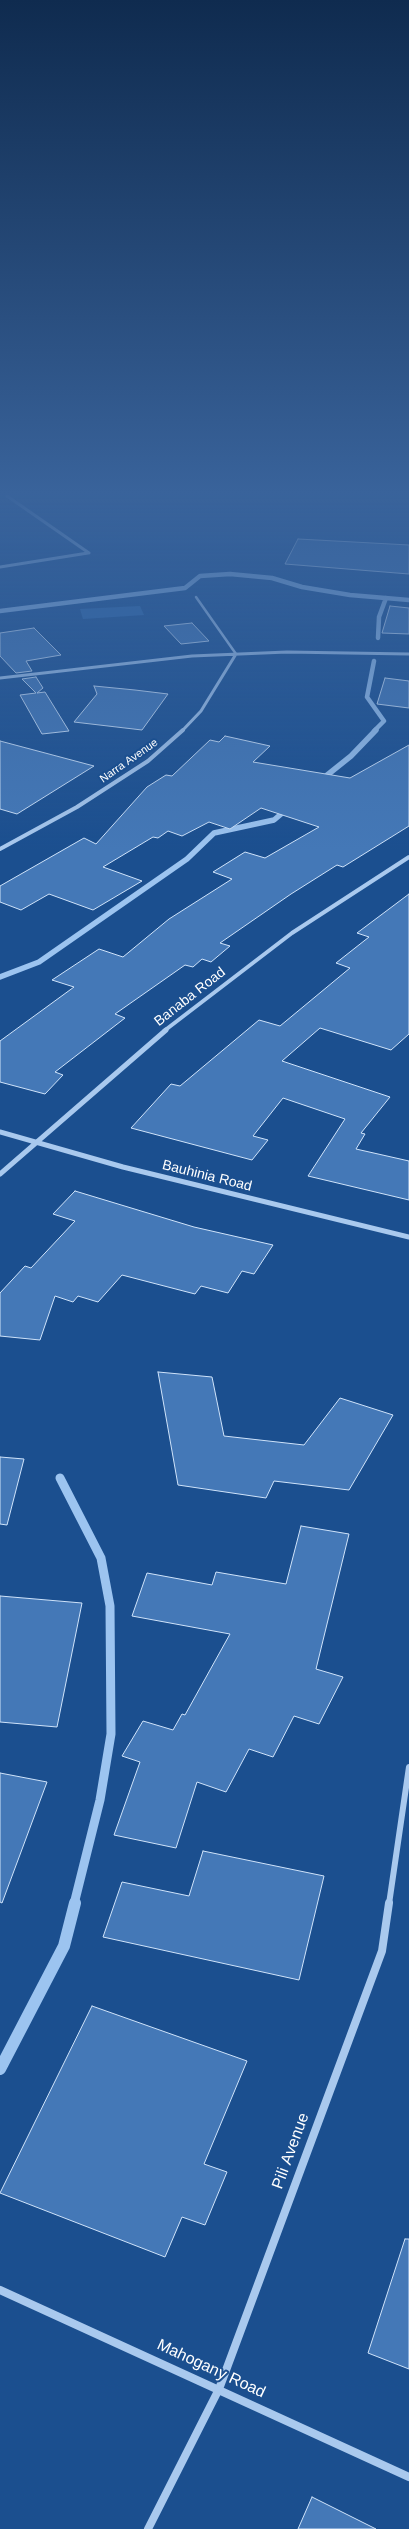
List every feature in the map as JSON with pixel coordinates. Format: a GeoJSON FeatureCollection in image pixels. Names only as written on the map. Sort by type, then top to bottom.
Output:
{"type":"FeatureCollection","features":[{"type":"Feature","properties":{"kind":"street"},"geometry":{"type":"LineString","coordinates":[[0,678],[192,656],[321,652],[409,654]]}},
{"type":"Feature","properties":{"kind":"street","name":"Narra Avenue"},"geometry":{"type":"LineString","coordinates":[[0,849],[77,807],[148,761],[176,738],[200,711],[236,654]]}},
{"type":"Feature","properties":{"kind":"street","name":"Banaba Road"},"geometry":{"type":"LineString","coordinates":[[0,1174],[34,1142],[157,1037],[292,933],[409,857]]}},
{"type":"Feature","properties":{"kind":"street","name":"Bauhinia Road"},"geometry":{"type":"LineString","coordinates":[[0,1132],[142,1172],[409,1237]]}},
{"type":"Feature","properties":{"kind":"street","name":"Pili Avenue"},"geometry":{"type":"LineString","coordinates":[[148,2529],[219,2389],[382,1951],[409,1767]]}},
{"type":"Feature","properties":{"kind":"street","name":"Mahogany Road"},"geometry":{"type":"LineString","coordinates":[[0,2290],[409,2477]]}},
{"type":"Feature","properties":{"kind":"lane"},"geometry":{"type":"LineString","coordinates":[[208,614],[236,654]]}},
{"type":"Feature","properties":{"kind":"shaded area"},"geometry":{"type":"Polygon","coordinates":[[[82,614],[144,615],[83,619],[82,614]]]}},
{"type":"Feature","properties":{"kind":"building"},"geometry":{"type":"Polygon","coordinates":[[[388,614],[409,614],[409,634],[382,633],[388,614]]]}},
{"type":"Feature","properties":{"kind":"building"},"geometry":{"type":"Polygon","coordinates":[[[192,623],[209,641],[181,644],[164,626],[192,623]]]}},
{"type":"Feature","properties":{"kind":"building"},"geometry":{"type":"Polygon","coordinates":[[[34,628],[61,655],[26,661],[32,671],[16,673],[0,656],[0,633],[34,628]]]}},
{"type":"Feature","properties":{"kind":"building"},"geometry":{"type":"Polygon","coordinates":[[[36,677],[43,688],[37,693],[45,692],[69,731],[42,734],[20,695],[36,693],[22,679],[36,677]]]}},
{"type":"Feature","properties":{"kind":"building"},"geometry":{"type":"Polygon","coordinates":[[[385,678],[409,681],[409,708],[377,704],[385,678]]]}},
{"type":"Feature","properties":{"kind":"building"},"geometry":{"type":"Polygon","coordinates":[[[94,686],[168,694],[142,730],[74,722],[97,694],[94,686]]]}},
{"type":"Feature","properties":{"kind":"building"},"geometry":{"type":"Polygon","coordinates":[[[225,736],[270,746],[253,762],[350,778],[409,745],[409,826],[343,867],[337,865],[291,894],[220,943],[230,946],[211,962],[202,959],[193,967],[185,965],[115,1014],[125,1018],[55,1072],[63,1075],[45,1094],[0,1082],[0,1041],[74,987],[52,980],[99,949],[123,957],[169,919],[232,879],[213,872],[245,852],[265,858],[319,827],[261,808],[230,829],[209,822],[182,836],[168,831],[158,838],[153,837],[103,867],[142,881],[93,910],[49,894],[21,910],[0,902],[0,886],[84,838],[96,844],[147,787],[166,775],[172,776],[210,740],[219,742],[225,736]]]}},
{"type":"Feature","properties":{"kind":"building"},"geometry":{"type":"Polygon","coordinates":[[[0,741],[94,766],[17,814],[0,809],[0,741]]]}},
{"type":"Feature","properties":{"kind":"building"},"geometry":{"type":"Polygon","coordinates":[[[409,894],[409,1034],[391,1050],[320,1028],[282,1061],[390,1097],[361,1133],[365,1134],[356,1149],[409,1161],[409,1200],[308,1176],[345,1119],[283,1098],[253,1136],[268,1140],[252,1160],[131,1128],[171,1084],[180,1086],[259,1020],[280,1026],[350,968],[336,963],[369,937],[357,933],[409,894]]]}},
{"type":"Feature","properties":{"kind":"building"},"geometry":{"type":"Polygon","coordinates":[[[75,1191],[194,1227],[273,1245],[254,1274],[242,1271],[228,1293],[201,1286],[195,1294],[122,1275],[98,1302],[78,1296],[73,1302],[55,1296],[40,1340],[0,1336],[0,1293],[25,1266],[31,1268],[75,1221],[53,1214],[75,1191]]]}},
{"type":"Feature","properties":{"kind":"building"},"geometry":{"type":"Polygon","coordinates":[[[158,1372],[212,1377],[224,1436],[304,1445],[340,1398],[393,1415],[349,1490],[274,1481],[266,1498],[178,1485],[158,1372]]]}},
{"type":"Feature","properties":{"kind":"building"},"geometry":{"type":"Polygon","coordinates":[[[0,1457],[24,1459],[7,1525],[0,1524],[0,1457]]]}},
{"type":"Feature","properties":{"kind":"building"},"geometry":{"type":"Polygon","coordinates":[[[301,1526],[349,1534],[316,1669],[343,1677],[319,1724],[294,1716],[273,1757],[249,1749],[226,1792],[197,1782],[176,1848],[114,1835],[140,1762],[122,1756],[143,1721],[173,1730],[182,1714],[185,1715],[230,1634],[132,1616],[147,1573],[212,1585],[216,1572],[286,1584],[301,1526]]]}},
{"type":"Feature","properties":{"kind":"building"},"geometry":{"type":"Polygon","coordinates":[[[0,1596],[82,1603],[57,1727],[0,1722],[0,1596]]]}},
{"type":"Feature","properties":{"kind":"building"},"geometry":{"type":"Polygon","coordinates":[[[0,1773],[47,1782],[2,1903],[0,1902],[0,1773]]]}},
{"type":"Feature","properties":{"kind":"building"},"geometry":{"type":"Polygon","coordinates":[[[203,1851],[324,1876],[299,1980],[103,1937],[122,1882],[189,1896],[203,1851]]]}},
{"type":"Feature","properties":{"kind":"building"},"geometry":{"type":"Polygon","coordinates":[[[92,2006],[247,2061],[204,2164],[227,2172],[205,2225],[182,2217],[165,2257],[0,2193],[92,2006]]]}},
{"type":"Feature","properties":{"kind":"building"},"geometry":{"type":"Polygon","coordinates":[[[405,2239],[409,2239],[409,2369],[368,2353],[405,2239]]]}},
{"type":"Feature","properties":{"kind":"building"},"geometry":{"type":"Polygon","coordinates":[[[312,2497],[376,2529],[298,2529],[312,2497]]]}},
{"type":"Feature","properties":{"kind":"waterway"},"geometry":{"type":"LineString","coordinates":[[378,638],[380,614]]}},
{"type":"Feature","properties":{"kind":"waterway"},"geometry":{"type":"LineString","coordinates":[[374,661],[367,697],[384,721],[374,731]]}},
{"type":"Feature","properties":{"kind":"waterway"},"geometry":{"type":"LineString","coordinates":[[321,780],[351,756],[376,730]]}},
{"type":"Feature","properties":{"kind":"waterway"},"geometry":{"type":"LineString","coordinates":[[0,977],[39,962],[187,859],[214,833],[274,820],[287,809]]}},
{"type":"Feature","properties":{"kind":"waterway"},"geometry":{"type":"LineString","coordinates":[[60,1478],[101,1558],[110,1606],[111,1734],[100,1800],[74,1904]]}},
{"type":"Feature","properties":{"kind":"waterway"},"geometry":{"type":"LineString","coordinates":[[0,2069],[64,1946],[75,1903]]}}]}
